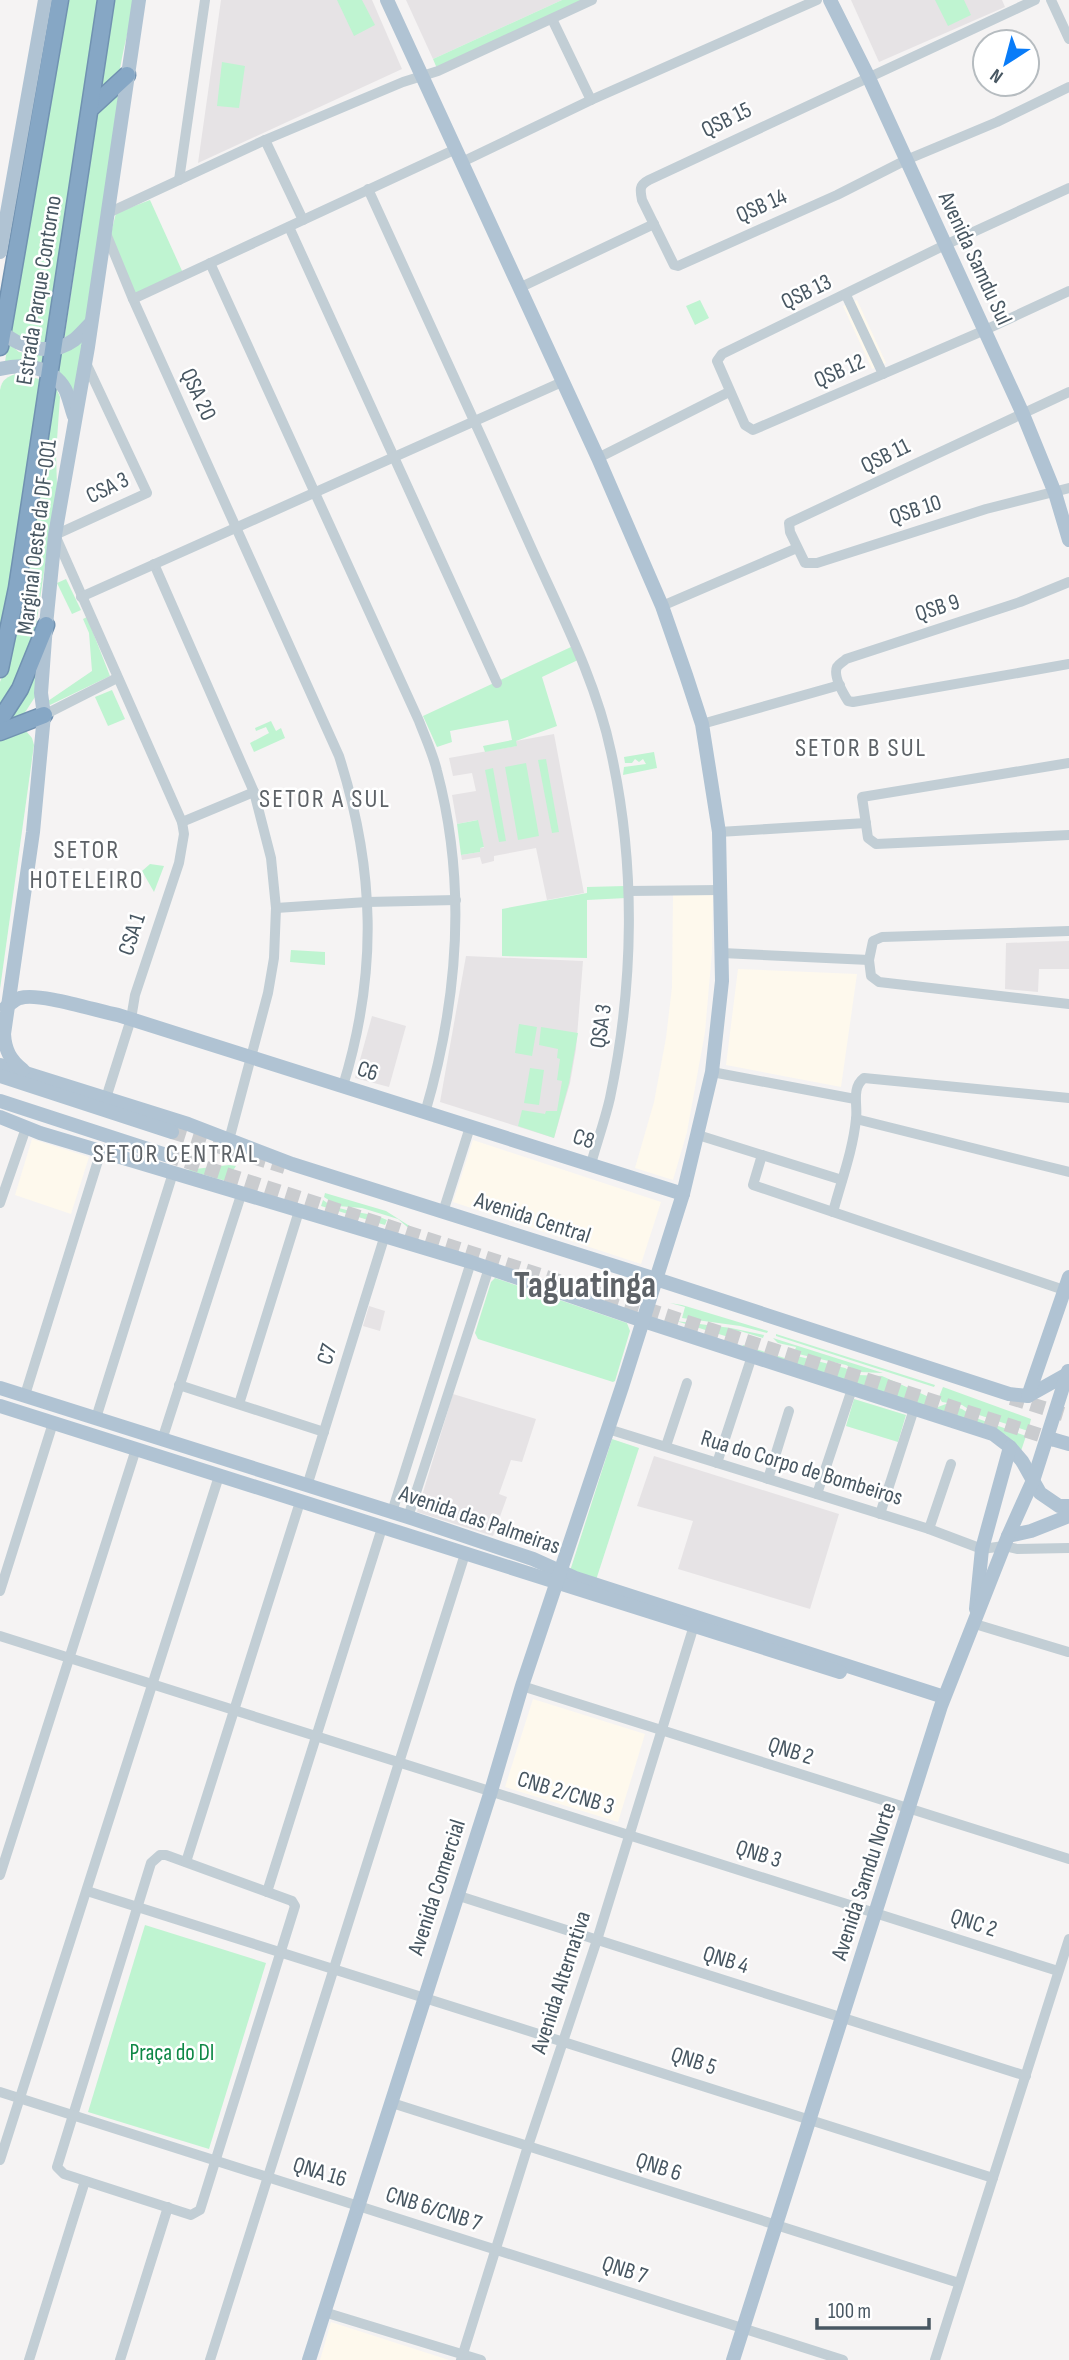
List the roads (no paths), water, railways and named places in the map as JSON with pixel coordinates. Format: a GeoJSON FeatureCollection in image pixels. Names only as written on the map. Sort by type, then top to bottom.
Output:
{"type":"FeatureCollection","features":[{"type":"Feature","properties":{"kind":"highway","name":"Estrada Parque Contorno"},"geometry":{"type":"LineString","coordinates":[[1,337],[60,0]]}},
{"type":"Feature","properties":{"kind":"highway","name":"Estrada Parque Contorno"},"geometry":{"type":"LineString","coordinates":[[0,668],[17,588],[106,0]]}},
{"type":"Feature","properties":{"kind":"highway"},"geometry":{"type":"LineString","coordinates":[[90,109],[127,75]]}},
{"type":"Feature","properties":{"kind":"highway"},"geometry":{"type":"LineString","coordinates":[[0,720],[20,689],[46,625]]}},
{"type":"Feature","properties":{"kind":"highway"},"geometry":{"type":"LineString","coordinates":[[0,732],[44,715]]}},
{"type":"Feature","properties":{"kind":"main road"},"geometry":{"type":"LineString","coordinates":[[0,252],[45,0]]}},
{"type":"Feature","properties":{"kind":"main road","name":"Marginal Oeste da DF-001"},"geometry":{"type":"LineString","coordinates":[[26,1074],[5,1049],[4,1034],[33,832],[44,715],[41,693],[46,625],[55,535],[91,323],[139,0]]}},
{"type":"Feature","properties":{"kind":"main road"},"geometry":{"type":"LineString","coordinates":[[387,0],[598,458],[662,606],[702,724],[719,832],[722,953],[720,1003],[712,1072],[698,1135],[644,1317]]}},
{"type":"Feature","properties":{"kind":"main road","name":"Avenida Samdu Sul"},"geometry":{"type":"LineString","coordinates":[[830,0],[869,76],[1022,412],[1062,491],[1069,540]]}},
{"type":"Feature","properties":{"kind":"main road"},"geometry":{"type":"LineString","coordinates":[[1,337],[19,345],[52,348],[74,340],[91,323]]}},
{"type":"Feature","properties":{"kind":"main road"},"geometry":{"type":"LineString","coordinates":[[0,369],[14,365],[27,366],[48,373],[58,380],[65,390],[74,418]]}},
{"type":"Feature","properties":{"kind":"main road"},"geometry":{"type":"LineString","coordinates":[[12,967],[23,992],[32,998]]}},
{"type":"Feature","properties":{"kind":"main road"},"geometry":{"type":"LineString","coordinates":[[6,1007],[20,998],[32,998],[131,1020]]}},
{"type":"Feature","properties":{"kind":"main road","name":"C6"},"geometry":{"type":"LineString","coordinates":[[131,1020],[470,1127]]}},
{"type":"Feature","properties":{"kind":"main road","name":"Avenida Central"},"geometry":{"type":"LineString","coordinates":[[0,1065],[106,1098],[292,1164],[655,1282],[1009,1394],[1028,1396]]}},
{"type":"Feature","properties":{"kind":"main road"},"geometry":{"type":"LineString","coordinates":[[0,1076],[172,1132]]}},
{"type":"Feature","properties":{"kind":"main road"},"geometry":{"type":"LineString","coordinates":[[0,1101],[166,1155]]}},
{"type":"Feature","properties":{"kind":"main road"},"geometry":{"type":"LineString","coordinates":[[0,1117],[26,1128],[385,1235],[644,1317],[752,1356],[993,1434],[1010,1447],[1034,1478],[1040,1493],[1050,1502],[1069,1506]]}},
{"type":"Feature","properties":{"kind":"main road","name":"C8"},"geometry":{"type":"LineString","coordinates":[[470,1127],[682,1194]]}},
{"type":"Feature","properties":{"kind":"main road"},"geometry":{"type":"LineString","coordinates":[[1028,1396],[1067,1287]]}},
{"type":"Feature","properties":{"kind":"main road","name":"Avenida Comercial"},"geometry":{"type":"LineString","coordinates":[[309,2360],[522,1686],[644,1317]]}},
{"type":"Feature","properties":{"kind":"main road"},"geometry":{"type":"LineString","coordinates":[[1028,1396],[1069,1371]]}},
{"type":"Feature","properties":{"kind":"main road"},"geometry":{"type":"LineString","coordinates":[[1062,1417],[1069,1371]]}},
{"type":"Feature","properties":{"kind":"main road","name":"Avenida das Palmeiras"},"geometry":{"type":"LineString","coordinates":[[0,1388],[492,1545],[559,1577]]}},
{"type":"Feature","properties":{"kind":"main road","name":"Avenida das Palmeiras"},"geometry":{"type":"LineString","coordinates":[[0,1406],[465,1554],[559,1577],[943,1702]]}},
{"type":"Feature","properties":{"kind":"main road","name":"Avenida Samdu Norte"},"geometry":{"type":"LineString","coordinates":[[733,2360],[943,1702],[1006,1541],[1062,1417]]}},
{"type":"Feature","properties":{"kind":"main road"},"geometry":{"type":"LineString","coordinates":[[90,1435],[117,1433],[116,1426]]}},
{"type":"Feature","properties":{"kind":"main road"},"geometry":{"type":"LineString","coordinates":[[975,1624],[982,1549],[1010,1447]]}},
{"type":"Feature","properties":{"kind":"main road"},"geometry":{"type":"LineString","coordinates":[[182,1463],[178,1453],[189,1448]]}},
{"type":"Feature","properties":{"kind":"main road"},"geometry":{"type":"LineString","coordinates":[[246,1485],[255,1480],[256,1475],[252,1469]]}},
{"type":"Feature","properties":{"kind":"main road"},"geometry":{"type":"LineString","coordinates":[[327,1510],[324,1507],[324,1498],[331,1493]]}},
{"type":"Feature","properties":{"kind":"main road"},"geometry":{"type":"LineString","coordinates":[[1006,1541],[1069,1516]]}},
{"type":"Feature","properties":{"kind":"main road"},"geometry":{"type":"LineString","coordinates":[[488,1561],[493,1554],[492,1545]]}},
{"type":"Feature","properties":{"kind":"street"},"geometry":{"type":"LineString","coordinates":[[178,180],[205,0]]}},
{"type":"Feature","properties":{"kind":"street"},"geometry":{"type":"LineString","coordinates":[[108,213],[265,140],[422,76],[592,0]]}},
{"type":"Feature","properties":{"kind":"street"},"geometry":{"type":"LineString","coordinates":[[133,299],[368,189],[459,155],[591,100],[817,0]]}},
{"type":"Feature","properties":{"kind":"street"},"geometry":{"type":"LineString","coordinates":[[869,76],[1035,0]]}},
{"type":"Feature","properties":{"kind":"street"},"geometry":{"type":"LineString","coordinates":[[1051,0],[1069,39]]}},
{"type":"Feature","properties":{"kind":"street"},"geometry":{"type":"LineString","coordinates":[[552,19],[591,100]]}},
{"type":"Feature","properties":{"kind":"street","name":"QSB 15"},"geometry":{"type":"LineString","coordinates":[[654,224],[642,200],[642,183],[869,76]]}},
{"type":"Feature","properties":{"kind":"street"},"geometry":{"type":"LineString","coordinates":[[906,160],[997,122],[1069,87]]}},
{"type":"Feature","properties":{"kind":"street"},"geometry":{"type":"LineString","coordinates":[[265,140],[303,220]]}},
{"type":"Feature","properties":{"kind":"street","name":"QSB 14"},"geometry":{"type":"LineString","coordinates":[[654,224],[674,265],[678,266],[836,195],[906,160]]}},
{"type":"Feature","properties":{"kind":"street","name":"QSB 13"},"geometry":{"type":"LineString","coordinates":[[729,392],[717,361],[722,354],[1069,188]]}},
{"type":"Feature","properties":{"kind":"street","name":"QSA 3"},"geometry":{"type":"LineString","coordinates":[[368,189],[475,421],[575,648],[592,689],[611,751],[626,839],[630,947],[623,1020],[609,1099],[591,1164]]}},
{"type":"Feature","properties":{"kind":"street"},"geometry":{"type":"LineString","coordinates":[[519,288],[654,224]]}},
{"type":"Feature","properties":{"kind":"street"},"geometry":{"type":"LineString","coordinates":[[289,226],[497,683]]}},
{"type":"Feature","properties":{"kind":"street","name":"QSA 20"},"geometry":{"type":"LineString","coordinates":[[105,230],[133,299],[339,756],[354,806],[362,845],[368,950],[357,1036],[343,1086]]}},
{"type":"Feature","properties":{"kind":"street"},"geometry":{"type":"LineString","coordinates":[[211,263],[419,721],[437,769],[449,823],[456,900],[455,958],[447,1028],[425,1112]]}},
{"type":"Feature","properties":{"kind":"street"},"geometry":{"type":"LineString","coordinates":[[97,276],[111,268],[124,278]]}},
{"type":"Feature","properties":{"kind":"street","name":"QSB 12"},"geometry":{"type":"LineString","coordinates":[[729,392],[745,425],[753,430],[1069,291]]}},
{"type":"Feature","properties":{"kind":"street"},"geometry":{"type":"LineString","coordinates":[[846,295],[883,374]]}},
{"type":"Feature","properties":{"kind":"street","name":"CSA 3"},"geometry":{"type":"LineString","coordinates":[[55,535],[147,493],[85,361]]}},
{"type":"Feature","properties":{"kind":"street"},"geometry":{"type":"LineString","coordinates":[[81,597],[562,382]]}},
{"type":"Feature","properties":{"kind":"street"},"geometry":{"type":"LineString","coordinates":[[598,458],[729,392]]}},
{"type":"Feature","properties":{"kind":"street"},"geometry":{"type":"LineString","coordinates":[[1022,412],[1069,392]]}},
{"type":"Feature","properties":{"kind":"street","name":"QSB 11"},"geometry":{"type":"LineString","coordinates":[[797,548],[789,523],[1022,412]]}},
{"type":"Feature","properties":{"kind":"street","name":"QSB 10"},"geometry":{"type":"LineString","coordinates":[[797,548],[806,563],[817,563],[1037,494],[1062,491]]}},
{"type":"Feature","properties":{"kind":"street"},"geometry":{"type":"LineString","coordinates":[[55,535],[182,822],[254,792]]}},
{"type":"Feature","properties":{"kind":"street"},"geometry":{"type":"LineString","coordinates":[[662,606],[797,548]]}},
{"type":"Feature","properties":{"kind":"street"},"geometry":{"type":"LineString","coordinates":[[154,564],[254,792],[271,858],[276,908],[274,958],[268,993],[229,1140]]}},
{"type":"Feature","properties":{"kind":"street","name":"QSB 9"},"geometry":{"type":"LineString","coordinates":[[840,685],[837,667],[846,659],[1020,602],[1069,582]]}},
{"type":"Feature","properties":{"kind":"street"},"geometry":{"type":"LineString","coordinates":[[702,724],[840,685],[848,701],[853,702],[1069,664]]}},
{"type":"Feature","properties":{"kind":"street"},"geometry":{"type":"LineString","coordinates":[[44,715],[117,678]]}},
{"type":"Feature","properties":{"kind":"street"},"geometry":{"type":"LineString","coordinates":[[1069,763],[862,797],[868,838],[876,844],[1069,835]]}},
{"type":"Feature","properties":{"kind":"street","name":"CSA 1"},"geometry":{"type":"LineString","coordinates":[[106,1098],[131,1020],[135,995],[179,863],[184,834],[182,822]]}},
{"type":"Feature","properties":{"kind":"street"},"geometry":{"type":"LineString","coordinates":[[719,832],[866,822]]}},
{"type":"Feature","properties":{"kind":"street"},"geometry":{"type":"LineString","coordinates":[[629,891],[720,890]]}},
{"type":"Feature","properties":{"kind":"street"},"geometry":{"type":"LineString","coordinates":[[276,908],[456,900]]}},
{"type":"Feature","properties":{"kind":"street"},"geometry":{"type":"LineString","coordinates":[[1069,931],[882,937],[873,941],[869,960],[871,976],[879,982],[1069,1004]]}},
{"type":"Feature","properties":{"kind":"street"},"geometry":{"type":"LineString","coordinates":[[722,953],[869,960]]}},
{"type":"Feature","properties":{"kind":"street"},"geometry":{"type":"LineString","coordinates":[[712,1072],[855,1099]]}},
{"type":"Feature","properties":{"kind":"street"},"geometry":{"type":"LineString","coordinates":[[833,1212],[856,1119],[855,1099],[858,1084],[864,1078],[1069,1098]]}},
{"type":"Feature","properties":{"kind":"street"},"geometry":{"type":"LineString","coordinates":[[856,1119],[1069,1172]]}},
{"type":"Feature","properties":{"kind":"street"},"geometry":{"type":"LineString","coordinates":[[443,1212],[470,1127]]}},
{"type":"Feature","properties":{"kind":"street"},"geometry":{"type":"LineString","coordinates":[[0,1203],[26,1128]]}},
{"type":"Feature","properties":{"kind":"street"},"geometry":{"type":"LineString","coordinates":[[698,1135],[842,1180]]}},
{"type":"Feature","properties":{"kind":"street"},"geometry":{"type":"LineString","coordinates":[[25,1395],[101,1151]]}},
{"type":"Feature","properties":{"kind":"street"},"geometry":{"type":"LineString","coordinates":[[762,1155],[753,1185],[1067,1287]]}},
{"type":"Feature","properties":{"kind":"street"},"geometry":{"type":"LineString","coordinates":[[96,1418],[173,1173]]}},
{"type":"Feature","properties":{"kind":"street"},"geometry":{"type":"LineString","coordinates":[[162,1440],[242,1192]]}},
{"type":"Feature","properties":{"kind":"street"},"geometry":{"type":"LineString","coordinates":[[239,1405],[299,1210]]}},
{"type":"Feature","properties":{"kind":"street","name":"C7"},"geometry":{"type":"LineString","coordinates":[[307,1486],[385,1235]]}},
{"type":"Feature","properties":{"kind":"street"},"geometry":{"type":"LineString","coordinates":[[392,1512],[471,1262]]}},
{"type":"Feature","properties":{"kind":"street"},"geometry":{"type":"LineString","coordinates":[[408,1517],[489,1268]]}},
{"type":"Feature","properties":{"kind":"street"},"geometry":{"type":"LineString","coordinates":[[448,1332],[466,1338]]}},
{"type":"Feature","properties":{"kind":"street"},"geometry":{"type":"LineString","coordinates":[[717,1463],[752,1356]]}},
{"type":"Feature","properties":{"kind":"street"},"geometry":{"type":"LineString","coordinates":[[666,1447],[687,1383]]}},
{"type":"Feature","properties":{"kind":"street"},"geometry":{"type":"LineString","coordinates":[[180,1385],[324,1432]]}},
{"type":"Feature","properties":{"kind":"street"},"geometry":{"type":"LineString","coordinates":[[817,1494],[852,1389]]}},
{"type":"Feature","properties":{"kind":"street"},"geometry":{"type":"LineString","coordinates":[[425,1407],[429,1414],[442,1413]]}},
{"type":"Feature","properties":{"kind":"street"},"geometry":{"type":"LineString","coordinates":[[880,1514],[914,1409]]}},
{"type":"Feature","properties":{"kind":"street"},"geometry":{"type":"LineString","coordinates":[[768,1479],[789,1411]]}},
{"type":"Feature","properties":{"kind":"street"},"geometry":{"type":"LineString","coordinates":[[0,1591],[53,1423]]}},
{"type":"Feature","properties":{"kind":"street"},"geometry":{"type":"LineString","coordinates":[[419,1425],[427,1426],[436,1432]]}},
{"type":"Feature","properties":{"kind":"street","name":"Rua do Corpo de Bombeiros"},"geometry":{"type":"LineString","coordinates":[[608,1429],[929,1529],[982,1549]]}},
{"type":"Feature","properties":{"kind":"street"},"geometry":{"type":"LineString","coordinates":[[0,1875],[136,1449]]}},
{"type":"Feature","properties":{"kind":"street"},"geometry":{"type":"LineString","coordinates":[[929,1529],[951,1464]]}},
{"type":"Feature","properties":{"kind":"street"},"geometry":{"type":"LineString","coordinates":[[0,2160],[219,1476]]}},
{"type":"Feature","properties":{"kind":"street"},"geometry":{"type":"LineString","coordinates":[[186,1862],[300,1502]]}},
{"type":"Feature","properties":{"kind":"street"},"geometry":{"type":"LineString","coordinates":[[267,1892],[382,1528]]}},
{"type":"Feature","properties":{"kind":"street"},"geometry":{"type":"LineString","coordinates":[[982,1549],[1006,1541],[1017,1549],[1069,1548]]}},
{"type":"Feature","properties":{"kind":"street"},"geometry":{"type":"LineString","coordinates":[[210,2360],[465,1554]]}},
{"type":"Feature","properties":{"kind":"street","name":"Avenida Alternativa"},"geometry":{"type":"LineString","coordinates":[[462,2357],[528,2146],[597,1940],[695,1621]]}},
{"type":"Feature","properties":{"kind":"street"},"geometry":{"type":"LineString","coordinates":[[975,1624],[1068,1653]]}},
{"type":"Feature","properties":{"kind":"street","name":"CNB 2/CNB 3"},"geometry":{"type":"LineString","coordinates":[[0,1636],[628,1833]]}},
{"type":"Feature","properties":{"kind":"street","name":"QNB 2"},"geometry":{"type":"LineString","coordinates":[[522,1686],[1069,1860]]}},
{"type":"Feature","properties":{"kind":"street","name":"QNB 3"},"geometry":{"type":"LineString","coordinates":[[628,1833],[877,1913]]}},
{"type":"Feature","properties":{"kind":"street"},"geometry":{"type":"LineString","coordinates":[[166,1855],[186,1862],[292,1901],[295,1906],[200,2210],[191,2214],[64,2174],[57,2167],[151,1863],[155,1857],[166,1855]]}},
{"type":"Feature","properties":{"kind":"street","name":"QNB 5"},"geometry":{"type":"LineString","coordinates":[[87,1891],[993,2178]]}},
{"type":"Feature","properties":{"kind":"street","name":"QNB 4"},"geometry":{"type":"LineString","coordinates":[[456,1895],[1026,2076]]}},
{"type":"Feature","properties":{"kind":"street","name":"QNC 2"},"geometry":{"type":"LineString","coordinates":[[877,1913],[1058,1971]]}},
{"type":"Feature","properties":{"kind":"street"},"geometry":{"type":"LineString","coordinates":[[935,2360],[1069,1939]]}},
{"type":"Feature","properties":{"kind":"street","name":"QNA 16"},"geometry":{"type":"LineString","coordinates":[[0,2092],[359,2205]]}},
{"type":"Feature","properties":{"kind":"street","name":"QNB 6"},"geometry":{"type":"LineString","coordinates":[[392,2103],[959,2283]]}},
{"type":"Feature","properties":{"kind":"street"},"geometry":{"type":"LineString","coordinates":[[29,2360],[85,2181]]}},
{"type":"Feature","properties":{"kind":"street","name":"CNB 6/CNB 7"},"geometry":{"type":"LineString","coordinates":[[359,2205],[495,2250]]}},
{"type":"Feature","properties":{"kind":"street"},"geometry":{"type":"LineString","coordinates":[[120,2360],[168,2207]]}},
{"type":"Feature","properties":{"kind":"street","name":"QNB 7"},"geometry":{"type":"LineString","coordinates":[[495,2250],[843,2360]]}},
{"type":"Feature","properties":{"kind":"street"},"geometry":{"type":"LineString","coordinates":[[324,2312],[462,2357],[481,2360]]}},
{"type":"Feature","properties":{"kind":"tunnel"},"geometry":{"type":"LineString","coordinates":[[172,1132],[285,1167]]}},
{"type":"Feature","properties":{"kind":"tunnel"},"geometry":{"type":"LineString","coordinates":[[166,1155],[1055,1440]]}},
{"type":"Feature","properties":{"kind":"tunnel"},"geometry":{"type":"LineString","coordinates":[[1011,1398],[1063,1414]]}},
{"type":"Feature","properties":{"kind":"district","name":"SETOR B SUL"},"geometry":{"type":"Point","coordinates":[861,747]}},
{"type":"Feature","properties":{"kind":"district","name":"SETOR A SUL"},"geometry":{"type":"Point","coordinates":[325,798]}},
{"type":"Feature","properties":{"kind":"district","name":"SETOR HOTELEIRO"},"geometry":{"type":"Point","coordinates":[87,864]}},
{"type":"Feature","properties":{"kind":"district","name":"SETOR CENTRAL"},"geometry":{"type":"Point","coordinates":[176,1153]}},
{"type":"Feature","properties":{"kind":"district","name":"Taguatinga"},"geometry":{"type":"Point","coordinates":[585,1284]}},
{"type":"Feature","properties":{"kind":"park label","name":"Praça do DI"},"geometry":{"type":"Point","coordinates":[172,2052]}}]}
